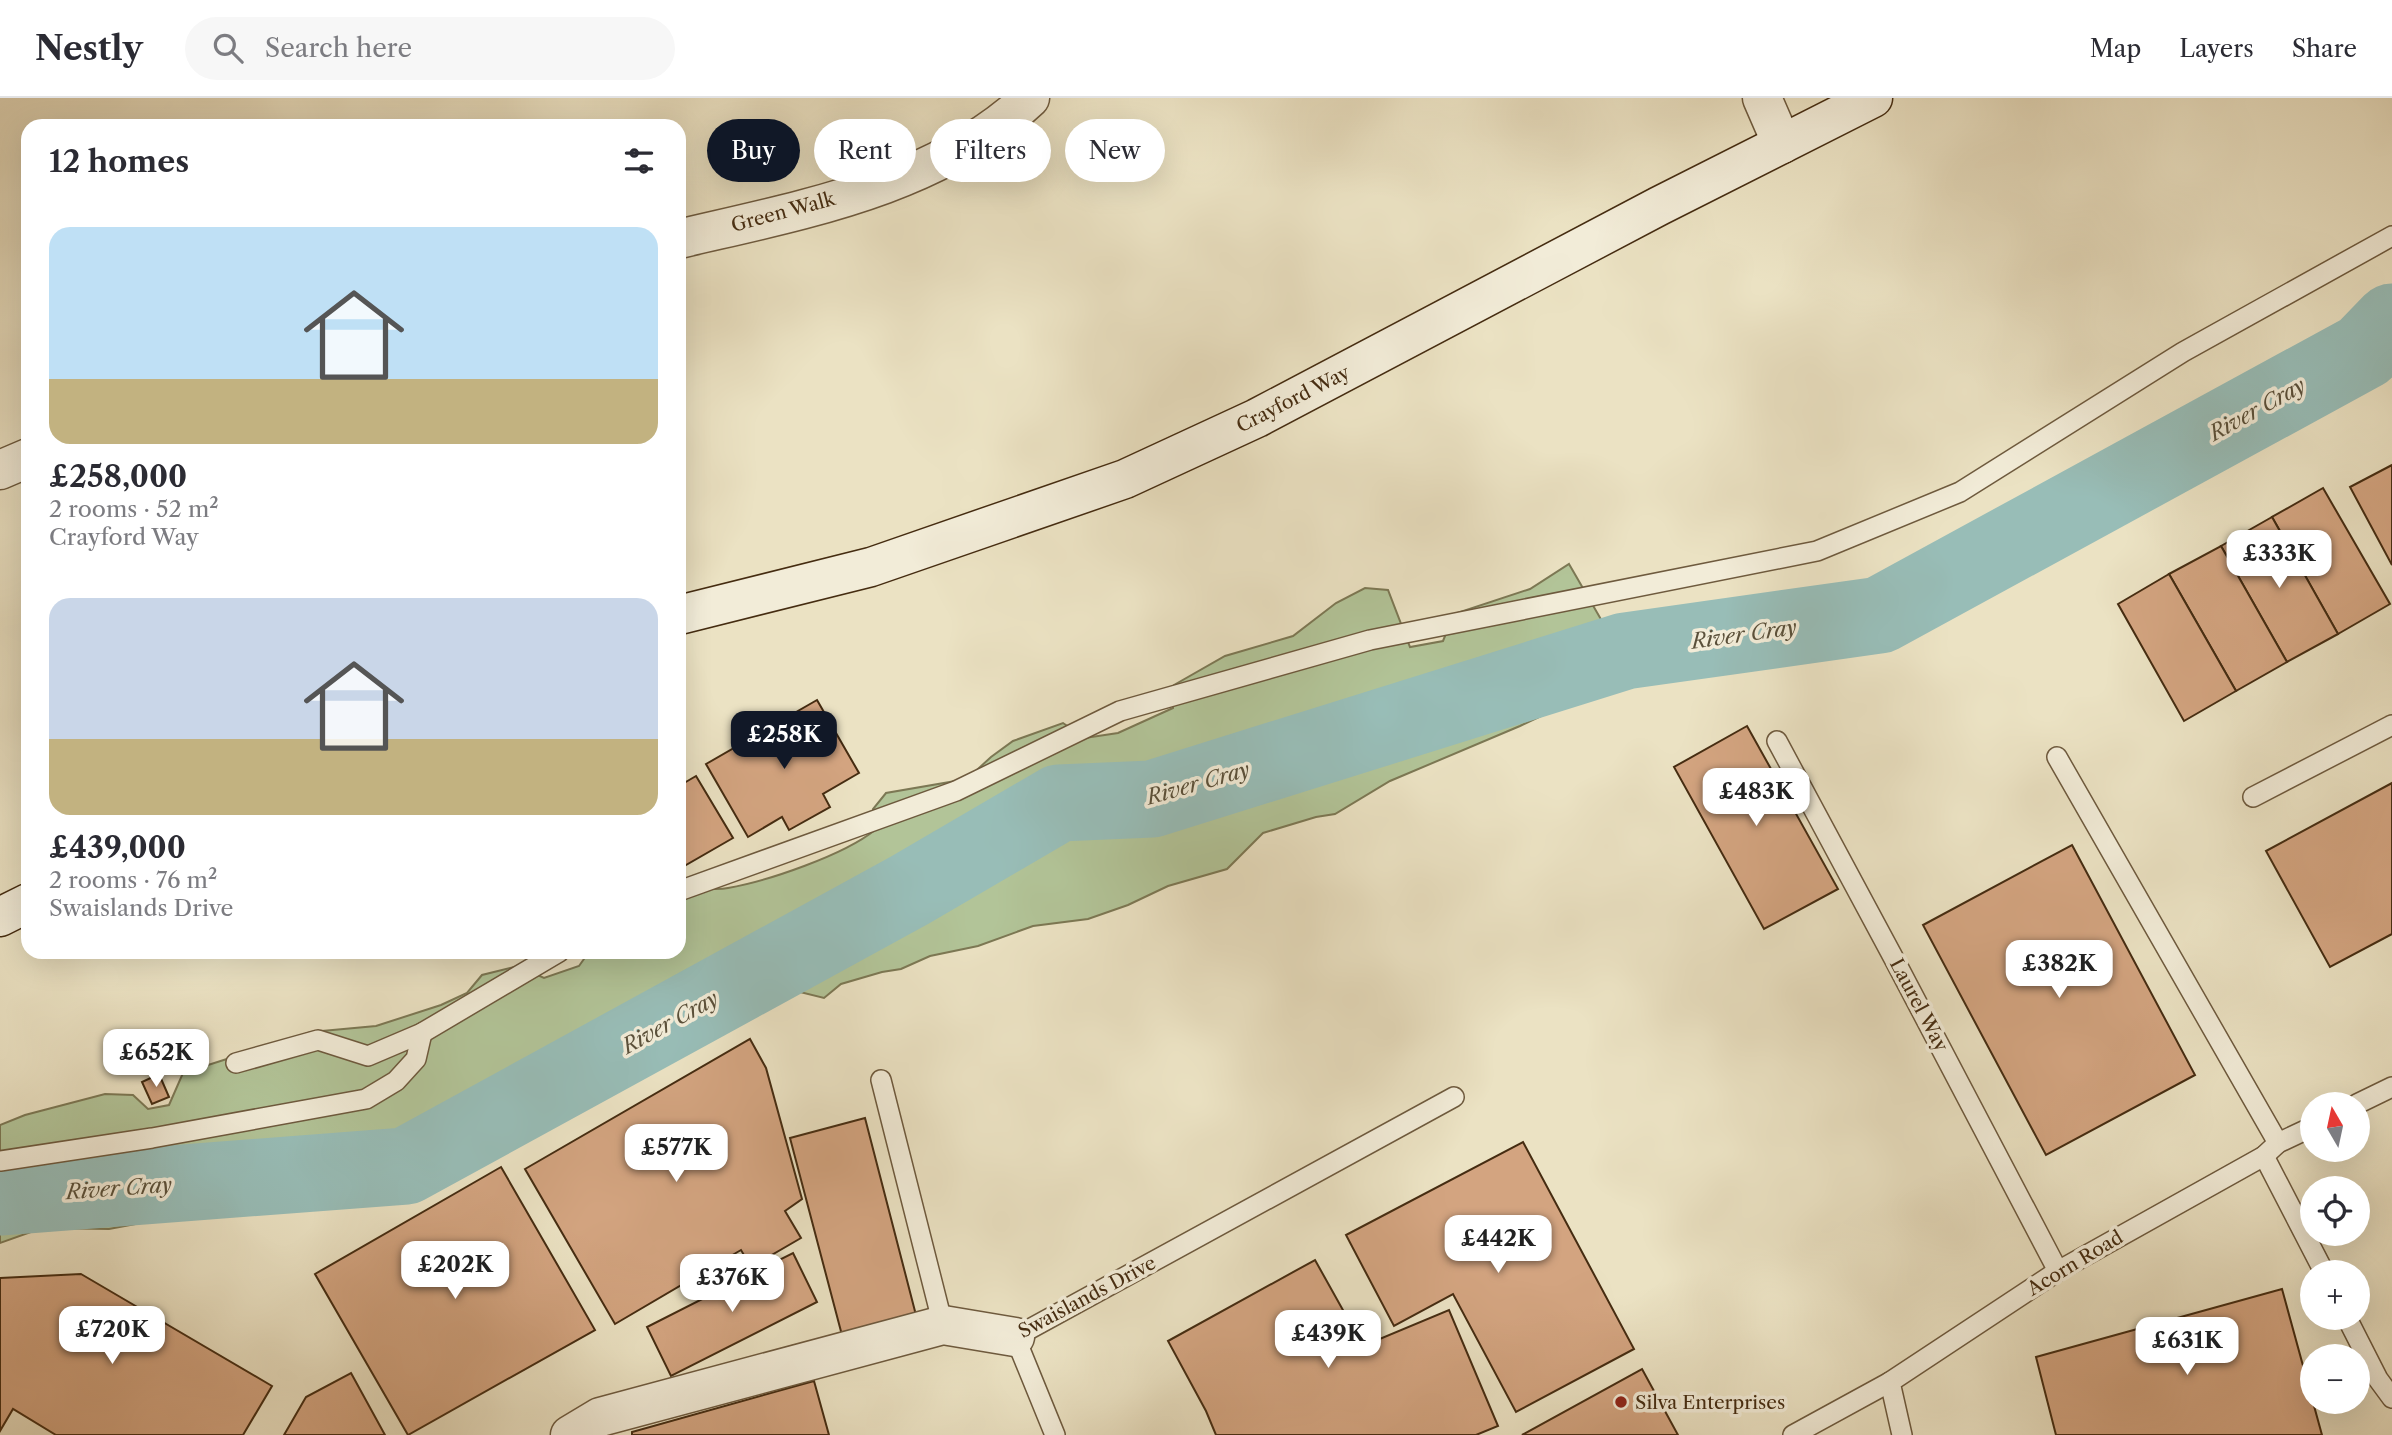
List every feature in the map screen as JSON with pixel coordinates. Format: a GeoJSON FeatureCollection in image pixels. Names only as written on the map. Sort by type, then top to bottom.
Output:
{"type":"FeatureCollection","features":[{"type":"Feature","properties":{"kind":"main road","name":"Green Walk"},"geometry":{"type":"LineString","coordinates":[[686,237],[793,211],[910,175],[949,157],[977,140],[1001,124],[1030,98]]}},
{"type":"Feature","properties":{"kind":"main road"},"geometry":{"type":"LineString","coordinates":[[1762,98],[1782,144]]}},
{"type":"Feature","properties":{"kind":"main road","name":"Crayford Way"},"geometry":{"type":"LineString","coordinates":[[686,613],[871,567],[1125,479],[1257,418],[1659,206],[1873,98]]}},
{"type":"Feature","properties":{"kind":"main road"},"geometry":{"type":"LineString","coordinates":[[0,470],[21,460]]}},
{"type":"Feature","properties":{"kind":"main road"},"geometry":{"type":"LineString","coordinates":[[0,917],[21,906]]}},
{"type":"Feature","properties":{"kind":"main road","name":"Swaislands Drive"},"geometry":{"type":"LineString","coordinates":[[570,1435],[600,1417],[943,1325],[1015,1337]]}},
{"type":"Feature","properties":{"kind":"lane"},"geometry":{"type":"LineString","coordinates":[[686,888],[956,790],[1120,711],[1370,640],[1817,551],[1960,492],[2183,352],[2392,236]]}},
{"type":"Feature","properties":{"kind":"lane"},"geometry":{"type":"LineString","coordinates":[[2253,797],[2392,725]]}},
{"type":"Feature","properties":{"kind":"lane","name":"Laurel Way"},"geometry":{"type":"LineString","coordinates":[[1777,741],[1894,957],[2058,1271]]}},
{"type":"Feature","properties":{"kind":"lane"},"geometry":{"type":"LineString","coordinates":[[2057,757],[2271,1149],[2319,1260]]}},
{"type":"Feature","properties":{"kind":"lane"},"geometry":{"type":"LineString","coordinates":[[236,1063],[318,1040],[368,1056],[422,1032],[547,959]]}},
{"type":"Feature","properties":{"kind":"lane"},"geometry":{"type":"LineString","coordinates":[[0,1161],[152,1138],[366,1099],[396,1081],[416,1059],[422,1032]]}},
{"type":"Feature","properties":{"kind":"lane"},"geometry":{"type":"LineString","coordinates":[[881,1080],[943,1325]]}},
{"type":"Feature","properties":{"kind":"lane"},"geometry":{"type":"LineString","coordinates":[[2370,1098],[2392,1087]]}},
{"type":"Feature","properties":{"kind":"lane","name":"Swaislands Drive"},"geometry":{"type":"LineString","coordinates":[[1015,1337],[1454,1097]]}},
{"type":"Feature","properties":{"kind":"lane","name":"Acorn Road"},"geometry":{"type":"LineString","coordinates":[[1793,1435],[1890,1382],[2058,1271],[2300,1133]]}},
{"type":"Feature","properties":{"kind":"lane"},"geometry":{"type":"LineString","coordinates":[[2353,1330],[2378,1379],[2392,1398]]}},
{"type":"Feature","properties":{"kind":"lane"},"geometry":{"type":"LineString","coordinates":[[1015,1337],[1055,1435]]}},
{"type":"Feature","properties":{"kind":"lane"},"geometry":{"type":"LineString","coordinates":[[1890,1382],[1902,1435]]}},
{"type":"Feature","properties":{"kind":"green space"},"geometry":{"type":"Polygon","coordinates":[[[1569,564],[1632,673],[1520,726],[1390,781],[1335,814],[1263,833],[1227,869],[1168,886],[1128,905],[1088,919],[1033,926],[978,946],[930,956],[901,969],[841,984],[824,998],[792,990],[757,1003],[692,1046],[600,1088],[567,1094],[386,1195],[320,1208],[252,1202],[109,1229],[42,1228],[0,1243],[0,1125],[25,1115],[105,1094],[133,1095],[148,1109],[169,1105],[183,1073],[311,1032],[376,1026],[441,1005],[467,993],[482,975],[518,966],[544,978],[579,966],[584,959],[686,959],[686,887],[728,888],[763,880],[845,849],[875,830],[873,809],[886,793],[967,779],[1013,741],[1063,723],[1085,738],[1118,733],[1173,708],[1174,685],[1225,656],[1293,636],[1336,603],[1365,588],[1388,590],[1410,647],[1443,641],[1454,614],[1530,589],[1569,564]]]}},
{"type":"Feature","properties":{"kind":"building"},"geometry":{"type":"Polygon","coordinates":[[[2392,465],[2392,565],[2350,487],[2392,465]]]}},
{"type":"Feature","properties":{"kind":"building"},"geometry":{"type":"Polygon","coordinates":[[[2323,488],[2390,604],[2338,634],[2272,517],[2323,488]]]}},
{"type":"Feature","properties":{"kind":"building"},"geometry":{"type":"Polygon","coordinates":[[[2272,517],[2338,634],[2287,662],[2221,546],[2272,517]]]}},
{"type":"Feature","properties":{"kind":"building"},"geometry":{"type":"Polygon","coordinates":[[[2221,546],[2287,662],[2236,691],[2169,574],[2221,546]]]}},
{"type":"Feature","properties":{"kind":"building"},"geometry":{"type":"Polygon","coordinates":[[[2169,574],[2236,691],[2184,721],[2118,604],[2169,574]]]}},
{"type":"Feature","properties":{"kind":"building"},"geometry":{"type":"Polygon","coordinates":[[[817,700],[859,773],[823,794],[830,807],[789,830],[782,817],[748,837],[706,764],[817,700]]]}},
{"type":"Feature","properties":{"kind":"building"},"geometry":{"type":"Polygon","coordinates":[[[1747,726],[1838,889],[1764,929],[1674,767],[1747,726]]]}},
{"type":"Feature","properties":{"kind":"building"},"geometry":{"type":"Polygon","coordinates":[[[696,776],[733,838],[686,865],[686,782],[696,776]]]}},
{"type":"Feature","properties":{"kind":"building"},"geometry":{"type":"Polygon","coordinates":[[[2392,783],[2392,934],[2330,967],[2266,851],[2392,783]]]}},
{"type":"Feature","properties":{"kind":"building"},"geometry":{"type":"Polygon","coordinates":[[[2072,845],[2195,1075],[2046,1155],[1923,925],[2072,845]]]}},
{"type":"Feature","properties":{"kind":"building"},"geometry":{"type":"Polygon","coordinates":[[[750,1039],[766,1068],[802,1199],[785,1211],[801,1238],[751,1267],[741,1250],[615,1324],[525,1169],[750,1039]]]}},
{"type":"Feature","properties":{"kind":"building"},"geometry":{"type":"Polygon","coordinates":[[[159,1074],[169,1097],[152,1104],[142,1082],[159,1074]]]}},
{"type":"Feature","properties":{"kind":"building"},"geometry":{"type":"Polygon","coordinates":[[[865,1118],[917,1319],[843,1339],[790,1138],[865,1118]]]}},
{"type":"Feature","properties":{"kind":"building"},"geometry":{"type":"Polygon","coordinates":[[[1523,1142],[1634,1349],[1516,1412],[1453,1294],[1394,1326],[1346,1235],[1523,1142]]]}},
{"type":"Feature","properties":{"kind":"building"},"geometry":{"type":"Polygon","coordinates":[[[501,1167],[595,1330],[408,1435],[315,1274],[501,1167]]]}},
{"type":"Feature","properties":{"kind":"building"},"geometry":{"type":"Polygon","coordinates":[[[793,1253],[817,1302],[671,1376],[647,1327],[793,1253]]]}},
{"type":"Feature","properties":{"kind":"building"},"geometry":{"type":"Polygon","coordinates":[[[1315,1260],[1363,1346],[1449,1310],[1498,1426],[1476,1435],[1216,1435],[1168,1341],[1315,1260]]]}},
{"type":"Feature","properties":{"kind":"building"},"geometry":{"type":"Polygon","coordinates":[[[81,1274],[272,1386],[243,1435],[56,1435],[13,1409],[0,1431],[0,1278],[81,1274]]]}},
{"type":"Feature","properties":{"kind":"building"},"geometry":{"type":"Polygon","coordinates":[[[2282,1289],[2300,1355],[2300,1414],[2316,1414],[2322,1435],[2056,1435],[2036,1357],[2282,1289]]]}},
{"type":"Feature","properties":{"kind":"building","name":"Silva Enterprises"},"geometry":{"type":"Polygon","coordinates":[[[1642,1369],[1678,1435],[1522,1435],[1642,1369]]]}},
{"type":"Feature","properties":{"kind":"building"},"geometry":{"type":"Polygon","coordinates":[[[351,1373],[385,1435],[284,1435],[306,1397],[351,1373]]]}},
{"type":"Feature","properties":{"kind":"building"},"geometry":{"type":"Polygon","coordinates":[[[814,1381],[829,1435],[632,1435],[632,1432],[814,1381]]]}},
{"type":"Feature","properties":{"kind":"waterway","name":"River Cray"},"geometry":{"type":"LineString","coordinates":[[0,1197],[406,1166],[910,890],[1059,803],[1152,799],[1625,651],[1880,615],[2364,351],[2392,322]]}},
{"type":"Feature","properties":{"kind":"place","name":"Silva Enterprises"},"geometry":{"type":"Point","coordinates":[1621,1402]}}]}
